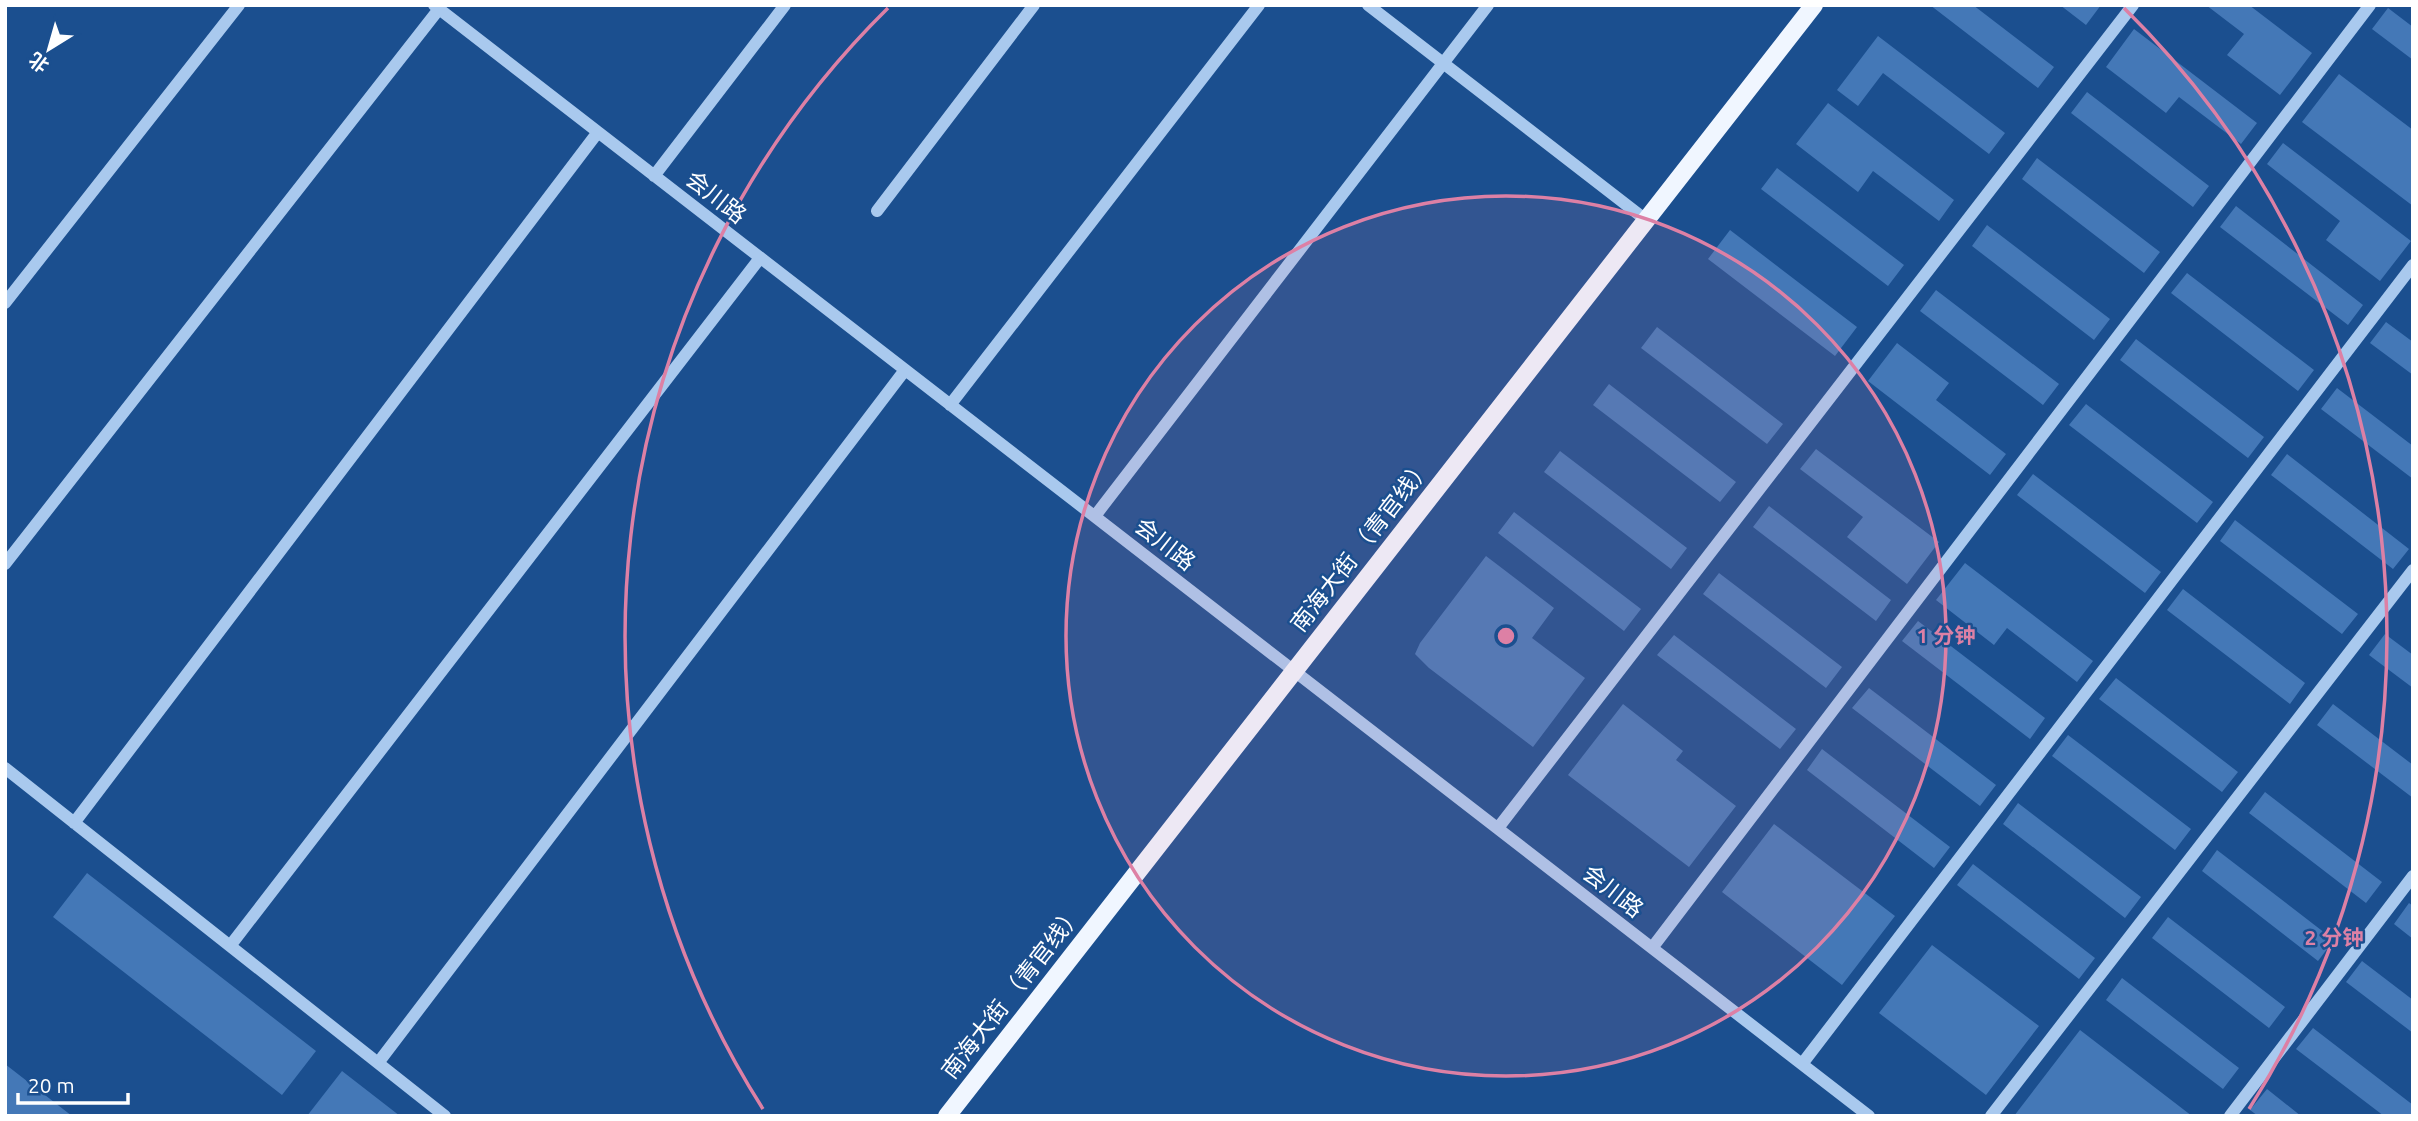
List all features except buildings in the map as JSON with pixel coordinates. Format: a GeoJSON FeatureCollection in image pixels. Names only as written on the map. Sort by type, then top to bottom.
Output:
{"type":"FeatureCollection","features":[{"type":"Feature","properties":{"kind":"main road","name":"南海大街 （青官线）"},"geometry":{"type":"LineString","coordinates":[[947,1116],[1814,5]]}},
{"type":"Feature","properties":{"kind":"street"},"geometry":{"type":"LineString","coordinates":[[5,303],[239,5]]}},
{"type":"Feature","properties":{"kind":"street"},"geometry":{"type":"LineString","coordinates":[[654,176],[785,5]]}},
{"type":"Feature","properties":{"kind":"street"},"geometry":{"type":"LineString","coordinates":[[877,211],[1034,5]]}},
{"type":"Feature","properties":{"kind":"street"},"geometry":{"type":"LineString","coordinates":[[950,405],[1259,5]]}},
{"type":"Feature","properties":{"kind":"street"},"geometry":{"type":"LineString","coordinates":[[1368,5],[1646,220]]}},
{"type":"Feature","properties":{"kind":"street"},"geometry":{"type":"LineString","coordinates":[[1095,516],[1488,5]]}},
{"type":"Feature","properties":{"kind":"street"},"geometry":{"type":"LineString","coordinates":[[1498,828],[2133,5]]}},
{"type":"Feature","properties":{"kind":"street"},"geometry":{"type":"LineString","coordinates":[[1652,948],[2370,5]]}},
{"type":"Feature","properties":{"kind":"street"},"geometry":{"type":"LineString","coordinates":[[5,564],[437,7]]}},
{"type":"Feature","properties":{"kind":"street","name":"会川路"},"geometry":{"type":"LineString","coordinates":[[437,7],[1869,1116]]}},
{"type":"Feature","properties":{"kind":"street"},"geometry":{"type":"LineString","coordinates":[[74,823],[598,132]]}},
{"type":"Feature","properties":{"kind":"street"},"geometry":{"type":"LineString","coordinates":[[230,946],[760,257]]}},
{"type":"Feature","properties":{"kind":"street"},"geometry":{"type":"LineString","coordinates":[[1802,1064],[2413,265]]}},
{"type":"Feature","properties":{"kind":"street"},"geometry":{"type":"LineString","coordinates":[[378,1063],[905,370]]}},
{"type":"Feature","properties":{"kind":"street"},"geometry":{"type":"LineString","coordinates":[[1991,1116],[2413,570]]}},
{"type":"Feature","properties":{"kind":"street"},"geometry":{"type":"LineString","coordinates":[[5,768],[445,1116]]}},
{"type":"Feature","properties":{"kind":"street"},"geometry":{"type":"LineString","coordinates":[[2230,1116],[2413,876]]}}]}
